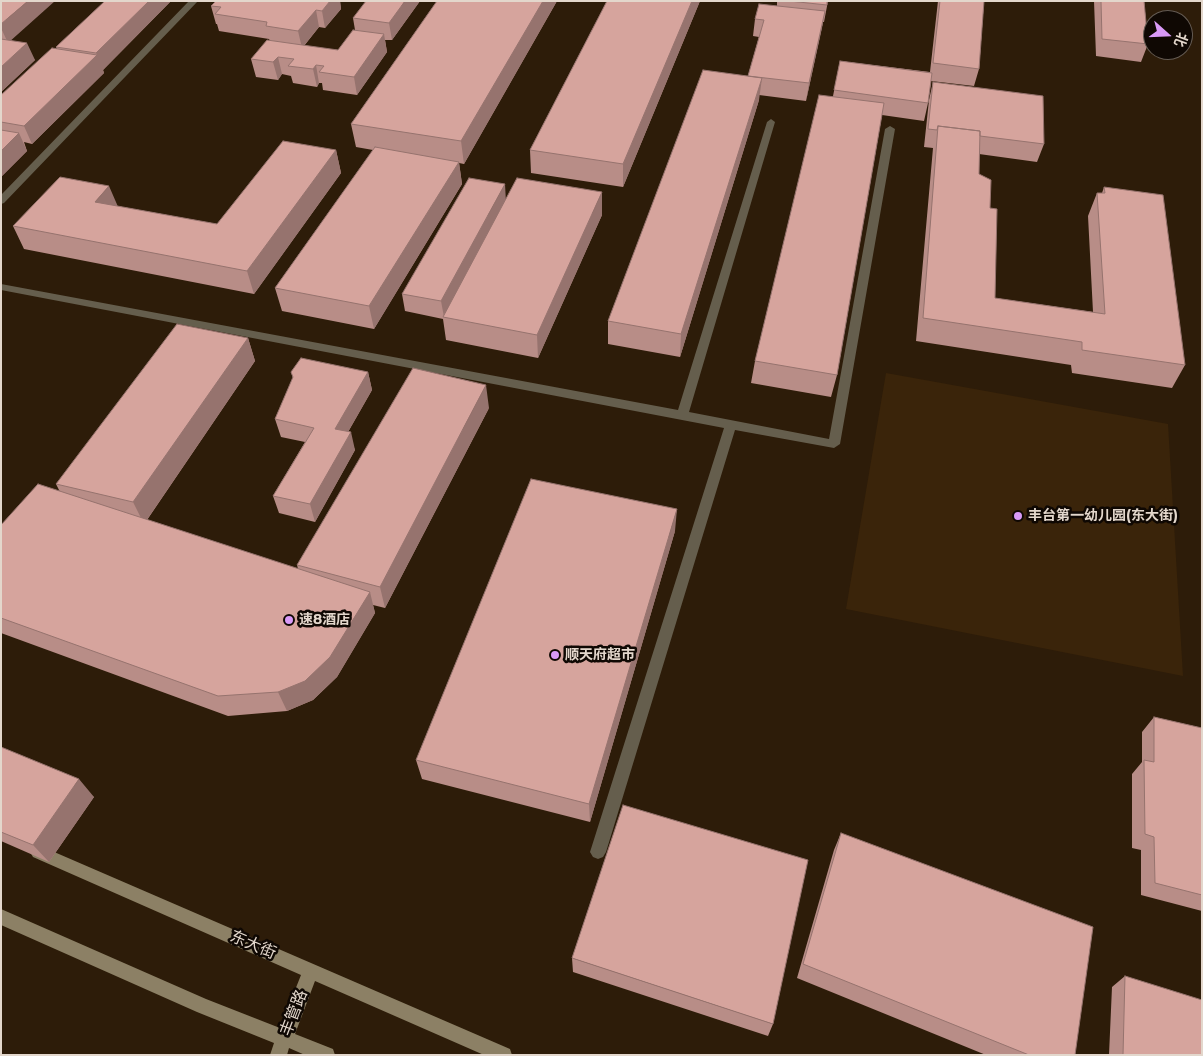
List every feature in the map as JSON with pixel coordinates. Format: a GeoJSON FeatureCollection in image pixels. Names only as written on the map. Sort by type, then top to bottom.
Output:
{"type":"FeatureCollection","features":[{"type":"Feature","properties":{"kind":"main road","name":"东大街"},"geometry":{"type":"LineString","coordinates":[[20,844],[504,1055]]}},
{"type":"Feature","properties":{"kind":"main road"},"geometry":{"type":"LineString","coordinates":[[1,917],[203,1006],[327,1055]]}},
{"type":"Feature","properties":{"kind":"main road","name":"丰管路"},"geometry":{"type":"LineString","coordinates":[[278,1055],[311,970]]}},
{"type":"Feature","properties":{"kind":"street"},"geometry":{"type":"LineString","coordinates":[[1,201],[194,1]]}},
{"type":"Feature","properties":{"kind":"street"},"geometry":{"type":"LineString","coordinates":[[682,415],[771,122]]}},
{"type":"Feature","properties":{"kind":"street"},"geometry":{"type":"LineString","coordinates":[[1,287],[834,444],[890,129]]}},
{"type":"Feature","properties":{"kind":"street"},"geometry":{"type":"LineString","coordinates":[[598,852],[731,424]]}},
{"type":"Feature","properties":{"kind":"shaded area","name":"丰台第一幼儿园(东大街)"},"geometry":{"type":"Polygon","coordinates":[[[886,373],[1168,424],[1183,676],[846,609],[886,373]]]}},
{"type":"Feature","properties":{"kind":"building"},"geometry":{"type":"Polygon","coordinates":[[[1,1],[28,1],[1,24],[1,1]]]}},
{"type":"Feature","properties":{"kind":"building"},"geometry":{"type":"Polygon","coordinates":[[[105,1],[149,1],[96,53],[56,47],[105,1]]]}},
{"type":"Feature","properties":{"kind":"building"},"geometry":{"type":"Polygon","coordinates":[[[216,1],[330,1],[322,11],[316,10],[298,31],[266,26],[267,22],[215,14],[221,7],[211,6],[216,1]]]}},
{"type":"Feature","properties":{"kind":"building"},"geometry":{"type":"Polygon","coordinates":[[[366,1],[405,1],[389,23],[353,18],[366,1]]]}},
{"type":"Feature","properties":{"kind":"building"},"geometry":{"type":"Polygon","coordinates":[[[437,1],[543,1],[461,141],[351,124],[437,1]]]}},
{"type":"Feature","properties":{"kind":"building"},"geometry":{"type":"Polygon","coordinates":[[[607,1],[692,1],[623,164],[530,150],[607,1]]]}},
{"type":"Feature","properties":{"kind":"building"},"geometry":{"type":"Polygon","coordinates":[[[789,1],[827,1],[827,5],[789,1]]]}},
{"type":"Feature","properties":{"kind":"building"},"geometry":{"type":"Polygon","coordinates":[[[940,1],[984,1],[979,69],[933,63],[940,1]]]}},
{"type":"Feature","properties":{"kind":"building"},"geometry":{"type":"Polygon","coordinates":[[[1101,1],[1144,1],[1143,43],[1102,39],[1101,1]]]}},
{"type":"Feature","properties":{"kind":"building"},"geometry":{"type":"Polygon","coordinates":[[[759,4],[825,11],[809,83],[748,76],[764,20],[755,19],[759,4]]]}},
{"type":"Feature","properties":{"kind":"building"},"geometry":{"type":"Polygon","coordinates":[[[353,30],[384,34],[354,77],[319,72],[324,66],[316,65],[313,69],[288,66],[294,59],[278,57],[273,62],[251,59],[267,40],[338,50],[353,30]]]}},
{"type":"Feature","properties":{"kind":"building"},"geometry":{"type":"Polygon","coordinates":[[[1,39],[27,43],[1,67],[1,39]]]}},
{"type":"Feature","properties":{"kind":"building"},"geometry":{"type":"Polygon","coordinates":[[[52,48],[97,55],[24,126],[1,122],[1,95],[52,48]]]}},
{"type":"Feature","properties":{"kind":"building"},"geometry":{"type":"Polygon","coordinates":[[[840,61],[932,73],[928,103],[834,90],[840,61]]]}},
{"type":"Feature","properties":{"kind":"building"},"geometry":{"type":"Polygon","coordinates":[[[703,70],[762,78],[681,334],[608,321],[703,70]]]}},
{"type":"Feature","properties":{"kind":"building"},"geometry":{"type":"Polygon","coordinates":[[[933,82],[1043,96],[1044,144],[980,136],[980,131],[938,126],[937,130],[928,129],[933,82]]]}},
{"type":"Feature","properties":{"kind":"building"},"geometry":{"type":"Polygon","coordinates":[[[819,95],[884,103],[837,375],[755,361],[819,95]]]}},
{"type":"Feature","properties":{"kind":"building"},"geometry":{"type":"Polygon","coordinates":[[[938,126],[980,131],[979,174],[991,180],[990,208],[997,209],[995,298],[1105,314],[1097,193],[1105,193],[1104,187],[1163,195],[1185,365],[1082,350],[1082,342],[923,318],[938,126]]]}},
{"type":"Feature","properties":{"kind":"building"},"geometry":{"type":"Polygon","coordinates":[[[1,130],[19,133],[1,151],[1,130]]]}},
{"type":"Feature","properties":{"kind":"building"},"geometry":{"type":"Polygon","coordinates":[[[283,141],[336,150],[247,271],[13,226],[60,177],[109,186],[95,202],[217,224],[283,141]]]}},
{"type":"Feature","properties":{"kind":"building"},"geometry":{"type":"Polygon","coordinates":[[[375,147],[459,162],[369,306],[275,288],[375,147]]]}},
{"type":"Feature","properties":{"kind":"building"},"geometry":{"type":"Polygon","coordinates":[[[469,178],[505,184],[441,301],[402,294],[469,178]]]}},
{"type":"Feature","properties":{"kind":"building"},"geometry":{"type":"Polygon","coordinates":[[[517,178],[602,192],[537,335],[443,317],[517,178]]]}},
{"type":"Feature","properties":{"kind":"building"},"geometry":{"type":"Polygon","coordinates":[[[177,324],[248,338],[133,502],[56,484],[177,324]]]}},
{"type":"Feature","properties":{"kind":"building"},"geometry":{"type":"Polygon","coordinates":[[[301,358],[368,372],[335,429],[351,432],[310,504],[273,496],[314,428],[275,419],[293,377],[291,372],[301,358]]]}},
{"type":"Feature","properties":{"kind":"building"},"geometry":{"type":"Polygon","coordinates":[[[413,368],[486,385],[380,587],[297,565],[413,368]]]}},
{"type":"Feature","properties":{"kind":"building","name":"顺天府超市"},"geometry":{"type":"Polygon","coordinates":[[[531,479],[677,509],[589,804],[416,760],[531,479]]]}},
{"type":"Feature","properties":{"kind":"building"},"geometry":{"type":"Polygon","coordinates":[[[38,484],[370,592],[330,657],[305,681],[278,692],[218,696],[1,618],[1,525],[38,484]]]}},
{"type":"Feature","properties":{"kind":"building"},"geometry":{"type":"Polygon","coordinates":[[[1154,717],[1202,728],[1202,895],[1155,883],[1154,837],[1145,834],[1144,760],[1154,762],[1154,717]]]}},
{"type":"Feature","properties":{"kind":"building"},"geometry":{"type":"Polygon","coordinates":[[[1,747],[79,779],[33,845],[1,832],[1,747]]]}},
{"type":"Feature","properties":{"kind":"building"},"geometry":{"type":"Polygon","coordinates":[[[623,805],[808,860],[773,1024],[572,958],[623,805]]]}},
{"type":"Feature","properties":{"kind":"building"},"geometry":{"type":"Polygon","coordinates":[[[841,833],[1093,927],[1075,1055],[1029,1055],[803,964],[841,833]]]}},
{"type":"Feature","properties":{"kind":"building"},"geometry":{"type":"Polygon","coordinates":[[[1125,976],[1202,1000],[1202,1055],[1123,1055],[1125,976]]]}},
{"type":"Feature","properties":{"kind":"place","name":"丰台第一幼儿园(东大街)"},"geometry":{"type":"Point","coordinates":[1018,516]}},
{"type":"Feature","properties":{"kind":"place","name":"速8酒店"},"geometry":{"type":"Point","coordinates":[289,620]}},
{"type":"Feature","properties":{"kind":"place","name":"顺天府超市"},"geometry":{"type":"Point","coordinates":[555,655]}}]}
